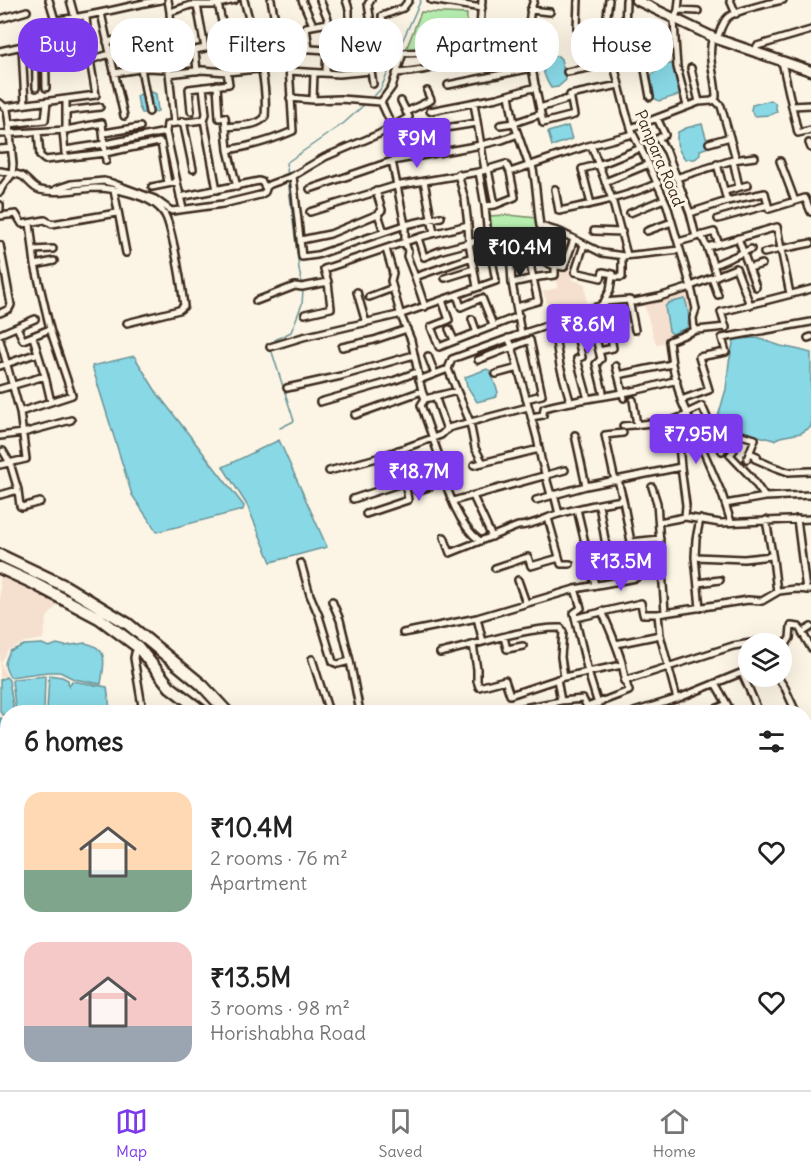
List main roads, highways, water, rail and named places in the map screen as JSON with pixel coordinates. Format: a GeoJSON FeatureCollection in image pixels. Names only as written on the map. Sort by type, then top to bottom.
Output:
{"type":"FeatureCollection","features":[{"type":"Feature","properties":{"kind":"highway"},"geometry":{"type":"LineString","coordinates":[[0,555],[65,586],[128,624],[202,685],[221,705]]}},
{"type":"Feature","properties":{"kind":"highway"},"geometry":{"type":"LineString","coordinates":[[0,568],[99,618],[138,647],[170,687],[194,705]]}},
{"type":"Feature","properties":{"kind":"main road"},"geometry":{"type":"LineString","coordinates":[[636,0],[656,5],[674,19],[715,38],[811,71]]}},
{"type":"Feature","properties":{"kind":"water"},"geometry":{"type":"Polygon","coordinates":[[[559,57],[566,80],[558,87],[551,88],[544,72],[559,72],[559,57]]]}},
{"type":"Feature","properties":{"kind":"water"},"geometry":{"type":"Polygon","coordinates":[[[674,64],[681,90],[679,95],[659,101],[654,98],[649,78],[656,72],[673,72],[674,64]]]}},
{"type":"Feature","properties":{"kind":"water"},"geometry":{"type":"Polygon","coordinates":[[[145,92],[156,94],[158,111],[142,113],[137,96],[145,92]]]}},
{"type":"Feature","properties":{"kind":"water"},"geometry":{"type":"Polygon","coordinates":[[[771,100],[775,103],[777,112],[754,116],[751,110],[752,105],[771,100]]]}},
{"type":"Feature","properties":{"kind":"water"},"geometry":{"type":"Polygon","coordinates":[[[702,124],[709,147],[700,150],[700,155],[695,159],[685,159],[678,146],[678,132],[702,124]]]}},
{"type":"Feature","properties":{"kind":"water"},"geometry":{"type":"Polygon","coordinates":[[[568,126],[572,139],[552,146],[548,132],[568,126]]]}},
{"type":"Feature","properties":{"kind":"water"},"geometry":{"type":"Polygon","coordinates":[[[685,299],[689,317],[687,328],[672,334],[669,331],[665,307],[668,303],[685,299]]]}},
{"type":"Feature","properties":{"kind":"water"},"geometry":{"type":"Polygon","coordinates":[[[757,338],[811,353],[811,427],[801,433],[774,440],[724,427],[717,420],[726,389],[734,339],[757,338]]]}},
{"type":"Feature","properties":{"kind":"water"},"geometry":{"type":"Polygon","coordinates":[[[134,356],[157,393],[244,506],[243,510],[157,532],[132,495],[92,366],[134,356]]]}},
{"type":"Feature","properties":{"kind":"water"},"geometry":{"type":"Polygon","coordinates":[[[487,369],[490,371],[498,392],[496,397],[477,402],[467,386],[465,377],[487,369]]]}},
{"type":"Feature","properties":{"kind":"water"},"geometry":{"type":"Polygon","coordinates":[[[279,440],[327,547],[271,562],[247,505],[223,467],[279,440]]]}},
{"type":"Feature","properties":{"kind":"water"},"geometry":{"type":"Polygon","coordinates":[[[85,643],[93,645],[104,658],[101,684],[74,679],[60,672],[10,677],[5,667],[10,651],[24,645],[42,644],[49,647],[57,644],[65,646],[85,643]]]}},
{"type":"Feature","properties":{"kind":"water"},"geometry":{"type":"Polygon","coordinates":[[[49,675],[68,680],[69,686],[72,681],[107,687],[109,705],[47,705],[49,675]]]}},
{"type":"Feature","properties":{"kind":"water"},"geometry":{"type":"Polygon","coordinates":[[[45,676],[44,705],[15,705],[12,681],[45,676]]]}},
{"type":"Feature","properties":{"kind":"water"},"geometry":{"type":"Polygon","coordinates":[[[6,677],[9,680],[13,705],[0,705],[0,680],[6,677]]]}},
{"type":"Feature","properties":{"kind":"waterway"},"geometry":{"type":"LineString","coordinates":[[370,100],[380,90],[421,0]]}},
{"type":"Feature","properties":{"kind":"waterway"},"geometry":{"type":"LineString","coordinates":[[288,175],[286,163],[344,123],[366,103]]}},
{"type":"Feature","properties":{"kind":"waterway"},"geometry":{"type":"LineString","coordinates":[[288,180],[302,285]]}},
{"type":"Feature","properties":{"kind":"waterway"},"geometry":{"type":"LineString","coordinates":[[273,345],[275,340],[291,332],[302,304],[303,290]]}},
{"type":"Feature","properties":{"kind":"waterway"},"geometry":{"type":"LineString","coordinates":[[271,349],[294,421],[280,428]]}}]}
